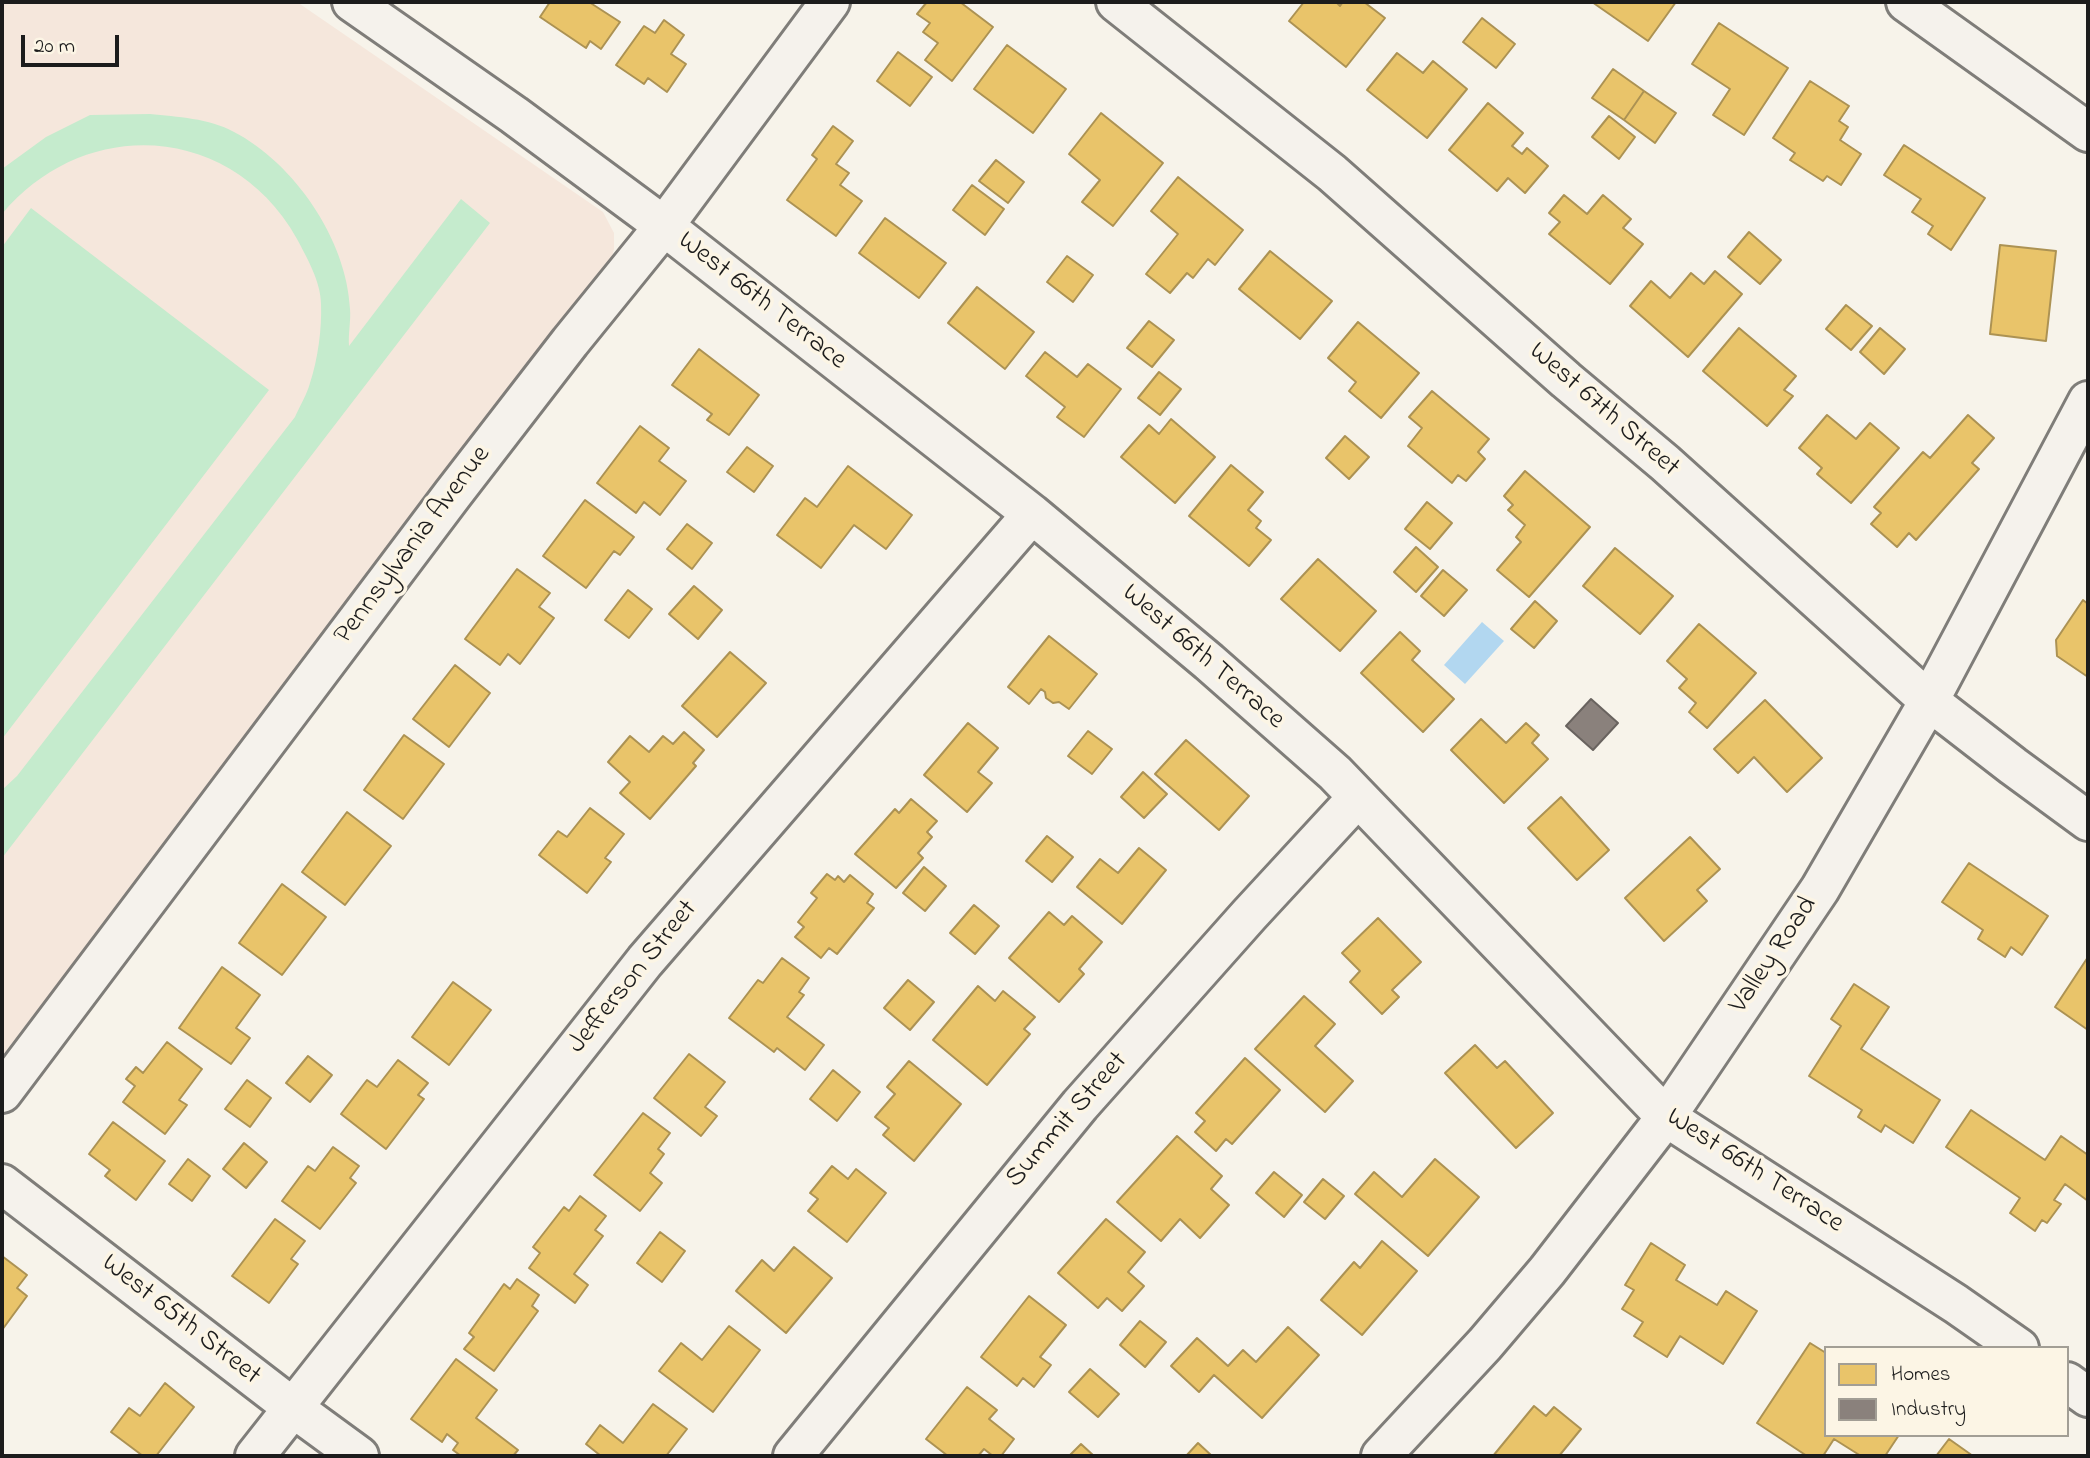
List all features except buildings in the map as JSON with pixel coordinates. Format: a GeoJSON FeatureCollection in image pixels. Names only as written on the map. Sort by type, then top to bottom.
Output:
{"type":"FeatureCollection","features":[{"type":"Feature","properties":{"kind":"street","name":"West 66th Terrace"},"geometry":{"type":"LineString","coordinates":[[352,2],[514,115],[664,226],[1032,514],[1209,662],[1335,774],[1666,1117],[1956,1304],[2016,1346]]}},
{"type":"Feature","properties":{"kind":"street","name":"Pennsylvania Avenue"},"geometry":{"type":"LineString","coordinates":[[2,1094],[452,495],[664,226],[830,2]]}},
{"type":"Feature","properties":{"kind":"street","name":"West 67th Street"},"geometry":{"type":"LineString","coordinates":[[1116,2],[1332,173],[1566,380],[1665,463],[1930,701],[2088,821]]}},
{"type":"Feature","properties":{"kind":"street"},"geometry":{"type":"LineString","coordinates":[[1906,2],[2088,132]]}},
{"type":"Feature","properties":{"kind":"street","name":"Valley Road"},"geometry":{"type":"LineString","coordinates":[[1396,1448],[1547,1272],[1666,1117],[1820,890],[1930,701],[2088,401]]}},
{"type":"Feature","properties":{"kind":"street","name":"Jefferson Street"},"geometry":{"type":"LineString","coordinates":[[255,1456],[645,961],[1032,514]]}},
{"type":"Feature","properties":{"kind":"street","name":"Summit Street"},"geometry":{"type":"LineString","coordinates":[[793,1456],[1080,1105],[1358,797]]}},
{"type":"Feature","properties":{"kind":"street","name":"West 65th Street"},"geometry":{"type":"LineString","coordinates":[[2,1184],[359,1456]]}},
{"type":"Feature","properties":{"kind":"street"},"geometry":{"type":"LineString","coordinates":[[2069,1383],[2088,1397]]}},
{"type":"Feature","properties":{"kind":"shaded area"},"geometry":{"type":"Polygon","coordinates":[[[2,2],[297,2],[603,212],[614,233],[614,249],[611,261],[2,1056],[2,2]]]}},
{"type":"Feature","properties":{"kind":"green space"},"geometry":{"type":"Polygon","coordinates":[[[150,114],[193,119],[224,127],[256,146],[296,183],[328,231],[339,257],[347,283],[350,309],[349,346],[461,199],[490,223],[2,858],[2,790],[17,776],[295,417],[309,387],[317,354],[321,323],[319,287],[297,239],[269,201],[236,173],[198,154],[157,146],[115,148],[75,160],[36,182],[2,214],[2,169],[46,137],[90,115],[150,114]]]}},
{"type":"Feature","properties":{"kind":"green space"},"geometry":{"type":"Polygon","coordinates":[[[31,208],[269,390],[2,739],[2,247],[31,208]]]}},
{"type":"Feature","properties":{"kind":"water"},"geometry":{"type":"Polygon","coordinates":[[[1482,622],[1504,641],[1465,684],[1444,665],[1482,622]]]}}]}
